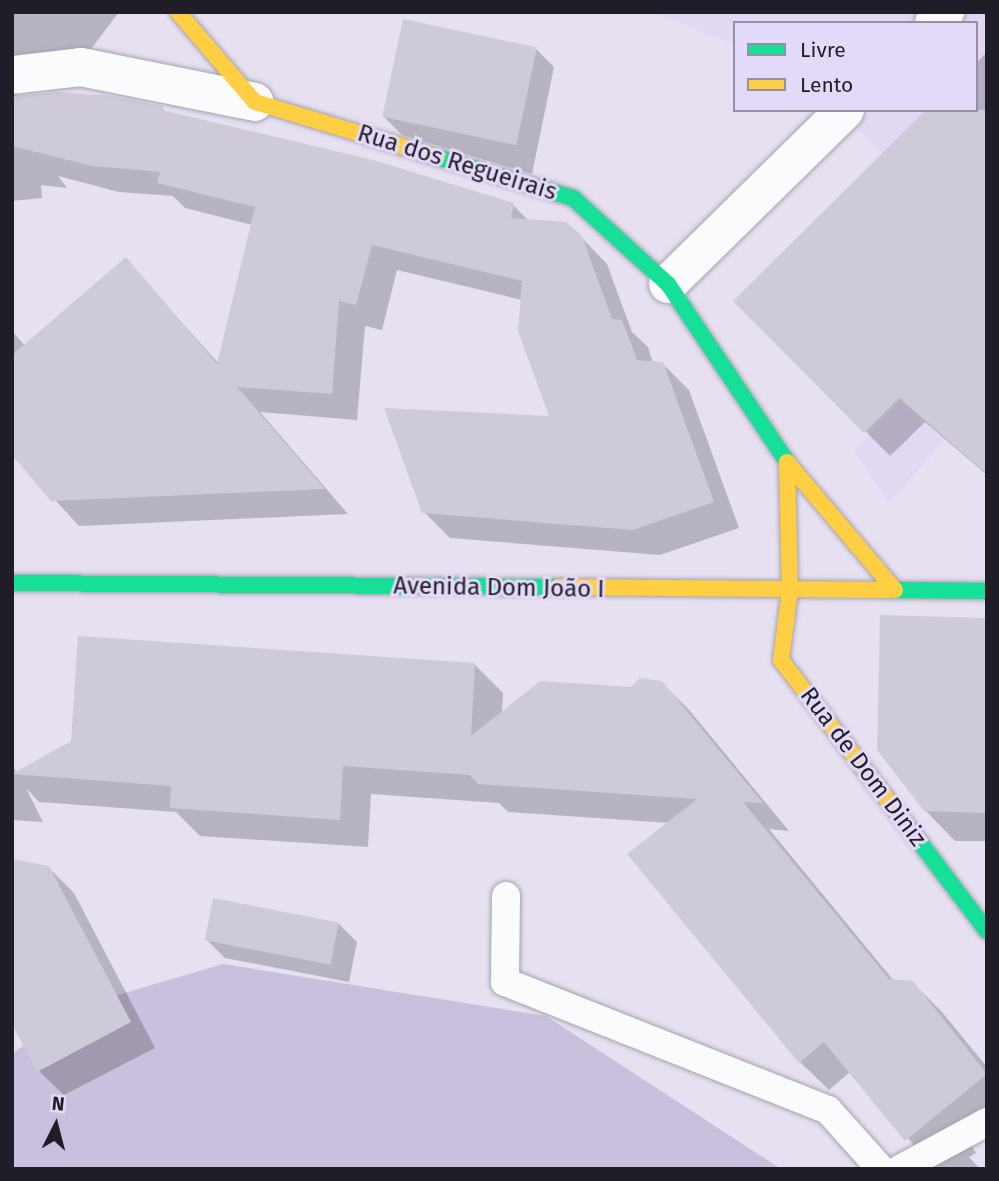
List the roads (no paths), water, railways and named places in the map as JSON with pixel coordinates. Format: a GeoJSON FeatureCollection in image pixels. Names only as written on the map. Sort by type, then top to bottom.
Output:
{"type":"FeatureCollection","features":[{"type":"Feature","properties":{"kind":"street"},"geometry":{"type":"LineString","coordinates":[[178,12],[255,102]]}},
{"type":"Feature","properties":{"kind":"street","name":"Rua dos Regueirais"},"geometry":{"type":"LineString","coordinates":[[12,75],[82,67],[255,102],[573,198],[668,284],[787,462],[895,590]]}},
{"type":"Feature","properties":{"kind":"street"},"geometry":{"type":"LineString","coordinates":[[668,284],[843,112]]}},
{"type":"Feature","properties":{"kind":"street"},"geometry":{"type":"LineString","coordinates":[[787,462],[790,590]]}},
{"type":"Feature","properties":{"kind":"street","name":"Avenida Dom João I"},"geometry":{"type":"LineString","coordinates":[[12,583],[987,591]]}},
{"type":"Feature","properties":{"kind":"street","name":"Rua de Dom Diniz"},"geometry":{"type":"LineString","coordinates":[[790,590],[781,660],[987,931]]}},
{"type":"Feature","properties":{"kind":"lane"},"geometry":{"type":"LineString","coordinates":[[506,896],[505,982],[828,1110],[881,1169]]}},
{"type":"Feature","properties":{"kind":"lane"},"geometry":{"type":"LineString","coordinates":[[900,1169],[987,1122]]}}]}
